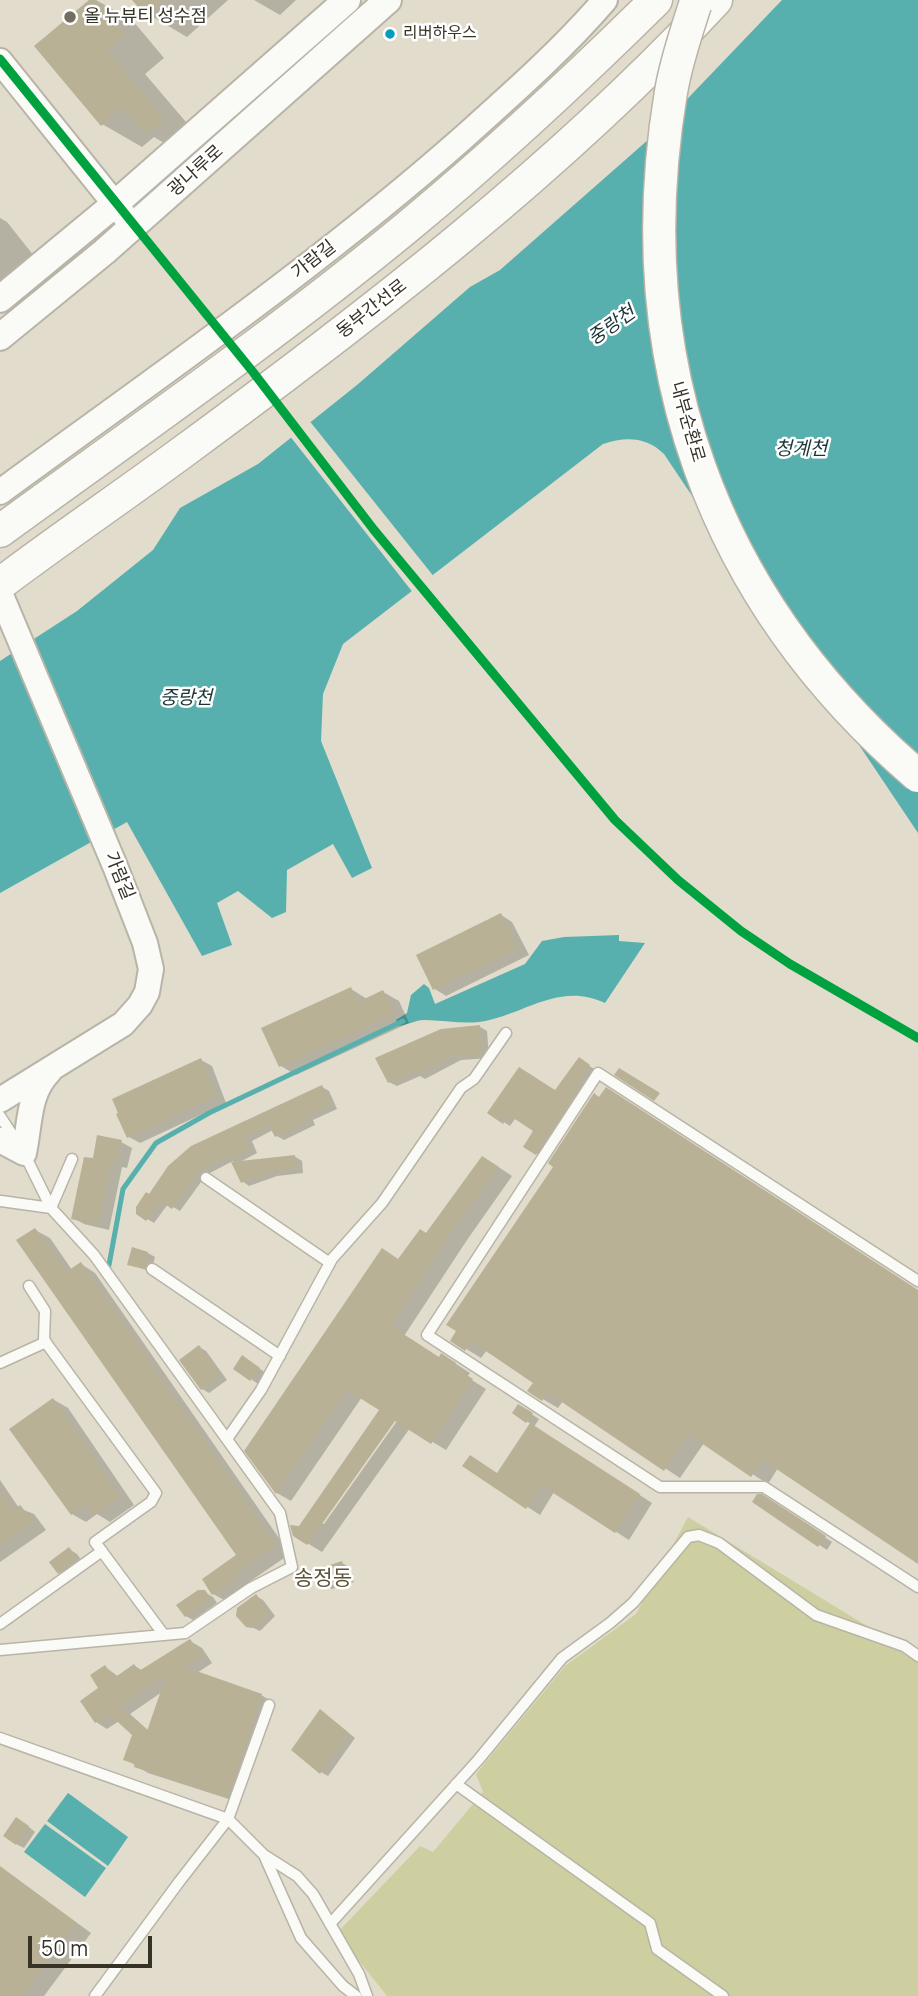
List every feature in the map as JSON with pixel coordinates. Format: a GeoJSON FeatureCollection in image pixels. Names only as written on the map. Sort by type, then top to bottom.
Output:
{"type":"FeatureCollection","features":[{"type":"Feature","properties":{"kind":"highway"},"geometry":{"type":"LineString","coordinates":[[0,531],[273,332],[405,228],[527,122],[656,0]]}},
{"type":"Feature","properties":{"kind":"highway","name":"내부순환로"},"geometry":{"type":"LineString","coordinates":[[696,0],[672,89],[660,193],[661,289],[665,327],[693,449],[724,526],[772,614],[842,704],[918,775]]}},
{"type":"Feature","properties":{"kind":"highway","name":"동부간선로"},"geometry":{"type":"LineString","coordinates":[[5,583],[425,268],[580,133],[683,36],[716,0]]}},
{"type":"Feature","properties":{"kind":"main road","name":"광나루로"},"geometry":{"type":"LineString","coordinates":[[0,299],[115,204],[347,0]]}},
{"type":"Feature","properties":{"kind":"main road","name":"광나루로"},"geometry":{"type":"LineString","coordinates":[[0,337],[133,226],[388,0]]}},
{"type":"Feature","properties":{"kind":"street","name":"가람길"},"geometry":{"type":"LineString","coordinates":[[0,492],[278,289],[390,201],[548,61],[605,0]]}},
{"type":"Feature","properties":{"kind":"street"},"geometry":{"type":"LineString","coordinates":[[0,61],[133,226]]}},
{"type":"Feature","properties":{"kind":"street","name":"가람길"},"geometry":{"type":"LineString","coordinates":[[0,1100],[96,1041],[132,1015],[147,992],[150,981],[145,943],[12,622],[5,583]]}},
{"type":"Feature","properties":{"kind":"street"},"geometry":{"type":"LineString","coordinates":[[0,1140],[24,1153],[34,1094],[40,1081],[54,1067]]}},
{"type":"Feature","properties":{"kind":"lane"},"geometry":{"type":"LineString","coordinates":[[227,1439],[261,1390],[330,1263],[379,1207],[461,1088],[474,1079],[506,1033]]}},
{"type":"Feature","properties":{"kind":"lane"},"geometry":{"type":"LineString","coordinates":[[918,1281],[598,1073],[427,1335],[660,1487],[764,1487],[918,1587]]}},
{"type":"Feature","properties":{"kind":"lane"},"geometry":{"type":"LineString","coordinates":[[0,1116],[24,1153],[51,1208],[94,1255],[279,1513],[292,1567],[251,1588],[190,1631],[0,1650]]}},
{"type":"Feature","properties":{"kind":"lane"},"geometry":{"type":"LineString","coordinates":[[51,1208],[72,1159]]}},
{"type":"Feature","properties":{"kind":"lane"},"geometry":{"type":"LineString","coordinates":[[206,1178],[330,1263]]}},
{"type":"Feature","properties":{"kind":"lane"},"geometry":{"type":"LineString","coordinates":[[1,1201],[51,1208]]}},
{"type":"Feature","properties":{"kind":"lane"},"geometry":{"type":"LineString","coordinates":[[152,1269],[280,1356]]}},
{"type":"Feature","properties":{"kind":"lane"},"geometry":{"type":"LineString","coordinates":[[29,1286],[45,1311],[43,1336],[46,1342],[156,1493],[151,1502],[95,1542],[164,1635]]}},
{"type":"Feature","properties":{"kind":"lane"},"geometry":{"type":"LineString","coordinates":[[0,1363],[46,1342]]}},
{"type":"Feature","properties":{"kind":"lane"},"geometry":{"type":"LineString","coordinates":[[330,1924],[456,1784],[562,1658],[633,1603],[688,1537],[699,1535],[719,1543],[816,1615],[904,1646],[918,1656]]}},
{"type":"Feature","properties":{"kind":"lane"},"geometry":{"type":"LineString","coordinates":[[0,1624],[102,1551]]}},
{"type":"Feature","properties":{"kind":"lane"},"geometry":{"type":"LineString","coordinates":[[96,1996],[228,1819],[269,1705]]}},
{"type":"Feature","properties":{"kind":"lane"},"geometry":{"type":"LineString","coordinates":[[0,1738],[228,1819],[264,1855],[297,1876],[313,1894],[359,1974],[367,1996]]}},
{"type":"Feature","properties":{"kind":"lane"},"geometry":{"type":"LineString","coordinates":[[456,1784],[650,1923],[657,1949],[723,1996]]}},
{"type":"Feature","properties":{"kind":"lane"},"geometry":{"type":"LineString","coordinates":[[264,1855],[301,1938],[343,1986],[356,1996]]}},
{"type":"Feature","properties":{"kind":"green space"},"geometry":{"type":"Polygon","coordinates":[[[688,1517],[918,1657],[918,1996],[387,1996],[337,1933],[420,1846],[433,1852],[483,1792],[476,1774],[565,1666],[636,1614],[688,1517]]]}},
{"type":"Feature","properties":{"kind":"water","name":"중랑천"},"geometry":{"type":"Polygon","coordinates":[[[782,0],[918,0],[918,833],[664,454],[651,444],[628,439],[603,444],[343,644],[323,694],[321,741],[372,868],[352,878],[333,844],[287,870],[286,912],[272,918],[238,891],[217,903],[232,945],[202,956],[127,822],[0,893],[0,661],[77,611],[153,550],[180,508],[258,464],[357,385],[470,287],[500,270],[649,139],[782,0]]]}},
{"type":"Feature","properties":{"kind":"water"},"geometry":{"type":"Polygon","coordinates":[[[619,935],[619,941],[645,943],[605,1003],[588,997],[572,996],[541,1002],[479,1022],[424,1020],[398,1026],[396,1020],[407,1013],[411,995],[424,984],[429,988],[435,1004],[525,964],[542,941],[564,937],[619,935]]]}},
{"type":"Feature","properties":{"kind":"water"},"geometry":{"type":"Polygon","coordinates":[[[68,1793],[128,1837],[108,1866],[47,1821],[68,1793]]]}},
{"type":"Feature","properties":{"kind":"water"},"geometry":{"type":"Polygon","coordinates":[[[45,1824],[106,1868],[85,1897],[24,1852],[45,1824]]]}},
{"type":"Feature","properties":{"kind":"pier"},"geometry":{"type":"Polygon","coordinates":[[[308,419],[435,578],[414,594],[289,435],[308,419]]]}},
{"type":"Feature","properties":{"kind":"building"},"geometry":{"type":"Polygon","coordinates":[[[89,0],[96,0],[125,34],[107,50],[164,118],[146,135],[123,107],[101,126],[34,46],[89,0]]]}},
{"type":"Feature","properties":{"kind":"building"},"geometry":{"type":"Polygon","coordinates":[[[132,0],[164,0],[146,16],[132,0]]]}},
{"type":"Feature","properties":{"kind":"building"},"geometry":{"type":"Polygon","coordinates":[[[501,913],[518,948],[433,990],[416,955],[501,913]]]}},
{"type":"Feature","properties":{"kind":"building"},"geometry":{"type":"Polygon","coordinates":[[[351,987],[358,1002],[383,990],[395,1014],[279,1067],[261,1028],[351,987]]]}},
{"type":"Feature","properties":{"kind":"building"},"geometry":{"type":"Polygon","coordinates":[[[480,1025],[482,1054],[453,1056],[416,1075],[414,1072],[388,1083],[375,1058],[441,1029],[480,1025]]]}},
{"type":"Feature","properties":{"kind":"building"},"geometry":{"type":"Polygon","coordinates":[[[579,1057],[590,1065],[578,1083],[581,1085],[536,1155],[523,1147],[533,1131],[512,1117],[508,1116],[503,1124],[487,1113],[519,1067],[555,1090],[579,1057]]]}},
{"type":"Feature","properties":{"kind":"building"},"geometry":{"type":"Polygon","coordinates":[[[201,1058],[216,1096],[127,1138],[112,1099],[201,1058]]]}},
{"type":"Feature","properties":{"kind":"building"},"geometry":{"type":"Polygon","coordinates":[[[619,1068],[660,1093],[654,1101],[614,1075],[619,1068]]]}},
{"type":"Feature","properties":{"kind":"building"},"geometry":{"type":"Polygon","coordinates":[[[322,1085],[331,1105],[307,1116],[309,1121],[275,1137],[269,1125],[245,1137],[251,1149],[230,1160],[228,1156],[199,1171],[172,1209],[160,1201],[146,1221],[136,1214],[136,1207],[146,1192],[149,1194],[168,1166],[191,1146],[322,1085]]]}},
{"type":"Feature","properties":{"kind":"building"},"geometry":{"type":"Polygon","coordinates":[[[606,1087],[918,1290],[918,1564],[763,1460],[751,1477],[688,1434],[664,1471],[547,1392],[542,1401],[527,1391],[533,1383],[471,1341],[465,1351],[450,1341],[456,1331],[446,1325],[553,1167],[548,1163],[594,1093],[599,1097],[606,1087]]]}},
{"type":"Feature","properties":{"kind":"building"},"geometry":{"type":"Polygon","coordinates":[[[97,1135],[122,1140],[117,1163],[112,1162],[98,1225],[71,1219],[84,1157],[93,1158],[97,1135]]]}},
{"type":"Feature","properties":{"kind":"building"},"geometry":{"type":"Polygon","coordinates":[[[295,1155],[296,1169],[269,1172],[241,1183],[231,1162],[295,1155]]]}},
{"type":"Feature","properties":{"kind":"building"},"geometry":{"type":"Polygon","coordinates":[[[482,1156],[499,1167],[452,1231],[391,1326],[439,1357],[441,1353],[456,1363],[454,1367],[473,1379],[431,1444],[395,1421],[307,1545],[293,1536],[290,1525],[299,1526],[379,1410],[347,1390],[276,1494],[244,1451],[382,1248],[398,1259],[420,1229],[426,1233],[482,1156]]]}},
{"type":"Feature","properties":{"kind":"building"},"geometry":{"type":"Polygon","coordinates":[[[35,1228],[66,1272],[81,1262],[276,1545],[236,1573],[239,1577],[212,1595],[202,1579],[236,1555],[16,1240],[35,1228]]]}},
{"type":"Feature","properties":{"kind":"building"},"geometry":{"type":"Polygon","coordinates":[[[132,1247],[148,1252],[144,1269],[127,1265],[132,1247]]]}},
{"type":"Feature","properties":{"kind":"building"},"geometry":{"type":"Polygon","coordinates":[[[199,1345],[220,1375],[201,1390],[179,1360],[199,1345]]]}},
{"type":"Feature","properties":{"kind":"building"},"geometry":{"type":"Polygon","coordinates":[[[242,1355],[260,1368],[250,1381],[233,1369],[242,1355]]]}},
{"type":"Feature","properties":{"kind":"building"},"geometry":{"type":"Polygon","coordinates":[[[53,1398],[120,1497],[94,1515],[86,1504],[71,1515],[9,1429],[53,1398]]]}},
{"type":"Feature","properties":{"kind":"building"},"geometry":{"type":"Polygon","coordinates":[[[518,1404],[533,1413],[526,1423],[512,1413],[518,1404]]]}},
{"type":"Feature","properties":{"kind":"building"},"geometry":{"type":"Polygon","coordinates":[[[530,1423],[640,1494],[615,1533],[541,1485],[526,1509],[462,1466],[470,1455],[497,1473],[530,1423]]]}},
{"type":"Feature","properties":{"kind":"building"},"geometry":{"type":"Polygon","coordinates":[[[0,1490],[14,1509],[20,1505],[34,1522],[0,1545],[0,1490]]]}},
{"type":"Feature","properties":{"kind":"building"},"geometry":{"type":"Polygon","coordinates":[[[757,1494],[762,1494],[826,1536],[818,1547],[752,1502],[757,1494]]]}},
{"type":"Feature","properties":{"kind":"building"},"geometry":{"type":"Polygon","coordinates":[[[69,1547],[78,1559],[58,1574],[49,1562],[69,1547]]]}},
{"type":"Feature","properties":{"kind":"building"},"geometry":{"type":"Polygon","coordinates":[[[342,1561],[347,1578],[323,1586],[318,1569],[342,1561]]]}},
{"type":"Feature","properties":{"kind":"building"},"geometry":{"type":"Polygon","coordinates":[[[198,1590],[205,1590],[211,1599],[185,1617],[176,1605],[198,1590]]]}},
{"type":"Feature","properties":{"kind":"building"},"geometry":{"type":"Polygon","coordinates":[[[256,1594],[268,1611],[252,1628],[246,1627],[236,1616],[237,1608],[256,1594]]]}},
{"type":"Feature","properties":{"kind":"building"},"geometry":{"type":"Polygon","coordinates":[[[190,1639],[202,1656],[185,1667],[262,1694],[229,1795],[225,1797],[134,1767],[135,1764],[123,1760],[132,1735],[109,1714],[95,1723],[80,1701],[98,1688],[90,1675],[105,1665],[114,1678],[134,1664],[139,1671],[190,1639]],[[166,1675],[120,1706],[147,1731],[166,1675]]]}},
{"type":"Feature","properties":{"kind":"building"},"geometry":{"type":"Polygon","coordinates":[[[320,1709],[349,1733],[320,1774],[291,1750],[320,1709]]]}},
{"type":"Feature","properties":{"kind":"building"},"geometry":{"type":"Polygon","coordinates":[[[16,1817],[29,1826],[16,1845],[3,1836],[16,1817]]]}},
{"type":"Feature","properties":{"kind":"building"},"geometry":{"type":"Polygon","coordinates":[[[0,1866],[77,1923],[22,1996],[0,1996],[0,1866]]]}},
{"type":"Feature","properties":{"kind":"waterway"},"geometry":{"type":"LineString","coordinates":[[109,1265],[123,1189],[156,1143],[209,1113],[403,1021]]}},
{"type":"Feature","properties":{"kind":"transit line"},"geometry":{"type":"LineString","coordinates":[[0,59],[253,372],[374,530],[615,820],[678,880],[741,931],[790,964],[918,1038]]}},
{"type":"Feature","properties":{"kind":"place","name":"올 뉴뷰티 성수점"},"geometry":{"type":"Point","coordinates":[70,17]}},
{"type":"Feature","properties":{"kind":"place","name":"리버하우스"},"geometry":{"type":"Point","coordinates":[390,34]}},
{"type":"Feature","properties":{"kind":"district","name":"송정동"},"geometry":{"type":"Point","coordinates":[323,1579]}},
{"type":"Feature","properties":{"kind":"water label","name":"청계천"},"geometry":{"type":"Point","coordinates":[801,450]}}]}
